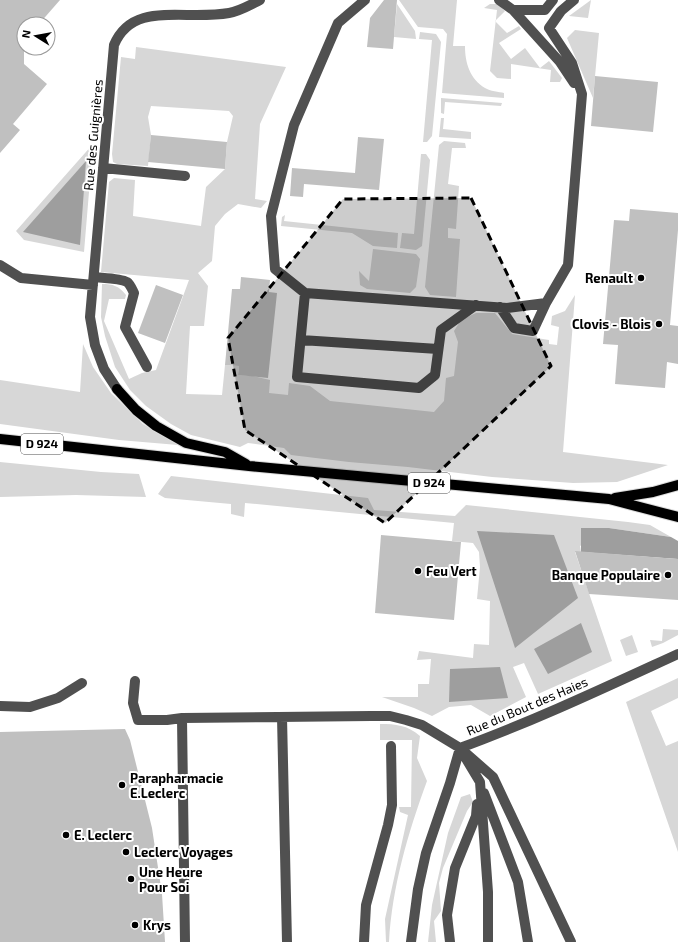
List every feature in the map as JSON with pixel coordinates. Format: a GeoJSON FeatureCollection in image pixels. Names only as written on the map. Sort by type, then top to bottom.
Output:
{"type":"FeatureCollection","features":[{"type":"Feature","properties":{"kind":"main road"},"geometry":{"type":"LineString","coordinates":[[117,388],[136,410],[156,426],[186,443],[225,452],[250,466]]}},
{"type":"Feature","properties":{"kind":"main road","name":"D 924"},"geometry":{"type":"LineString","coordinates":[[0,439],[250,466],[609,499],[678,517]]}},
{"type":"Feature","properties":{"kind":"main road","name":"D 924"},"geometry":{"type":"LineString","coordinates":[[609,499],[653,492],[678,486]]}},
{"type":"Feature","properties":{"kind":"street","name":"Rue des Guignières"},"geometry":{"type":"LineString","coordinates":[[117,388],[104,369],[95,345],[90,317],[114,45],[118,33],[126,20],[135,12],[144,9],[158,7],[209,13],[228,13],[245,8],[260,0]]}},
{"type":"Feature","properties":{"kind":"street"},"geometry":{"type":"LineString","coordinates":[[365,0],[338,23],[294,125],[271,216],[274,269],[305,293],[507,308],[546,303]]}},
{"type":"Feature","properties":{"kind":"street"},"geometry":{"type":"LineString","coordinates":[[499,0],[513,10],[560,62],[582,94]]}},
{"type":"Feature","properties":{"kind":"street"},"geometry":{"type":"LineString","coordinates":[[513,10],[544,10],[553,0]]}},
{"type":"Feature","properties":{"kind":"street"},"geometry":{"type":"LineString","coordinates":[[500,307],[514,328],[532,331],[568,265],[582,94],[572,64],[550,28],[562,11],[574,0]]}},
{"type":"Feature","properties":{"kind":"street"},"geometry":{"type":"LineString","coordinates":[[103,168],[185,176]]}},
{"type":"Feature","properties":{"kind":"street"},"geometry":{"type":"LineString","coordinates":[[0,265],[21,278],[126,282],[131,286],[134,293],[125,327],[147,366]]}},
{"type":"Feature","properties":{"kind":"street"},"geometry":{"type":"LineString","coordinates":[[305,293],[297,377],[419,388],[435,375],[441,330],[476,305]]}},
{"type":"Feature","properties":{"kind":"street"},"geometry":{"type":"LineString","coordinates":[[301,340],[438,349]]}},
{"type":"Feature","properties":{"kind":"street","name":"Rue du Bout des Haies"},"geometry":{"type":"LineString","coordinates":[[411,942],[418,889],[426,853],[450,783],[460,748],[588,695],[678,654]]}},
{"type":"Feature","properties":{"kind":"street"},"geometry":{"type":"LineString","coordinates":[[135,681],[133,703],[138,720],[167,720],[182,718],[390,716],[422,725],[460,748],[493,777],[570,942]]}},
{"type":"Feature","properties":{"kind":"street"},"geometry":{"type":"LineString","coordinates":[[0,706],[30,708],[58,698],[82,683]]}},
{"type":"Feature","properties":{"kind":"street"},"geometry":{"type":"LineString","coordinates":[[182,718],[185,942]]}},
{"type":"Feature","properties":{"kind":"street"},"geometry":{"type":"LineString","coordinates":[[282,718],[286,942]]}},
{"type":"Feature","properties":{"kind":"street"},"geometry":{"type":"LineString","coordinates":[[364,942],[366,905],[382,851],[392,806],[391,746]]}},
{"type":"Feature","properties":{"kind":"street"},"geometry":{"type":"LineString","coordinates":[[460,748],[480,782],[518,882],[528,942]]}},
{"type":"Feature","properties":{"kind":"street"},"geometry":{"type":"LineString","coordinates":[[450,942],[447,914],[455,868],[476,816],[480,782]]}},
{"type":"Feature","properties":{"kind":"street"},"geometry":{"type":"LineString","coordinates":[[480,782],[488,892],[488,942]]}},
{"type":"Feature","properties":{"kind":"highlighted area"},"geometry":{"type":"Polygon","coordinates":[[[471,198],[551,366],[385,523],[245,430],[228,338],[343,199],[471,198]]]}},
{"type":"Feature","properties":{"kind":"shaded area"},"geometry":{"type":"Polygon","coordinates":[[[399,0],[457,0],[453,46],[465,46],[467,64],[472,75],[487,89],[504,93],[504,98],[442,93],[447,34],[443,29],[418,27],[399,0]]]}},
{"type":"Feature","properties":{"kind":"shaded area"},"geometry":{"type":"Polygon","coordinates":[[[591,0],[588,18],[569,16],[591,0]]]}},
{"type":"Feature","properties":{"kind":"shaded area"},"geometry":{"type":"Polygon","coordinates":[[[397,4],[415,31],[416,39],[394,37],[397,4]]]}},
{"type":"Feature","properties":{"kind":"shaded area"},"geometry":{"type":"Polygon","coordinates":[[[490,4],[498,4],[505,11],[496,20],[497,10],[484,8],[490,4]]]}},
{"type":"Feature","properties":{"kind":"shaded area"},"geometry":{"type":"Polygon","coordinates":[[[496,22],[507,33],[519,26],[521,29],[499,43],[511,59],[525,48],[540,68],[549,61],[562,78],[560,82],[550,82],[551,70],[511,64],[511,79],[497,78],[490,71],[496,22]]]}},
{"type":"Feature","properties":{"kind":"shaded area"},"geometry":{"type":"Polygon","coordinates":[[[575,30],[599,33],[593,98],[567,38],[575,30]]]}},
{"type":"Feature","properties":{"kind":"shaded area"},"geometry":{"type":"Polygon","coordinates":[[[420,32],[436,34],[441,42],[432,136],[427,142],[423,142],[432,40],[419,39],[420,32]]]}},
{"type":"Feature","properties":{"kind":"shaded area"},"geometry":{"type":"Polygon","coordinates":[[[136,47],[286,67],[260,124],[255,199],[267,201],[261,208],[238,204],[225,214],[215,226],[212,261],[198,273],[208,286],[204,326],[190,326],[186,394],[222,395],[225,365],[239,366],[238,375],[253,376],[270,380],[269,393],[288,395],[289,383],[310,386],[330,401],[434,412],[444,401],[446,378],[454,376],[458,342],[454,331],[461,320],[476,313],[495,313],[512,334],[549,340],[549,344],[557,345],[559,327],[551,325],[552,316],[565,311],[575,295],[563,452],[668,465],[617,482],[573,483],[492,477],[349,462],[291,455],[284,448],[248,443],[240,447],[191,435],[171,424],[146,406],[130,390],[115,367],[105,336],[101,317],[102,284],[116,286],[126,295],[125,299],[109,299],[104,321],[129,379],[142,373],[156,370],[189,280],[101,272],[109,182],[114,178],[135,180],[133,216],[201,226],[206,187],[225,169],[227,142],[233,116],[229,111],[151,106],[148,117],[151,135],[148,166],[117,164],[113,162],[112,154],[121,57],[135,59],[136,47]]]}},
{"type":"Feature","properties":{"kind":"shaded area"},"geometry":{"type":"Polygon","coordinates":[[[441,98],[502,103],[501,106],[445,102],[444,114],[441,113],[441,98]]]}},
{"type":"Feature","properties":{"kind":"shaded area"},"geometry":{"type":"Polygon","coordinates":[[[441,118],[444,118],[443,129],[471,132],[471,139],[439,137],[441,118]]]}},
{"type":"Feature","properties":{"kind":"shaded area"},"geometry":{"type":"Polygon","coordinates":[[[444,141],[465,143],[466,148],[452,148],[448,184],[459,186],[456,229],[448,228],[448,238],[460,239],[456,297],[430,295],[425,287],[439,145],[444,141]]]}},
{"type":"Feature","properties":{"kind":"shaded area"},"geometry":{"type":"Polygon","coordinates":[[[93,144],[84,252],[24,240],[16,231],[93,144]]]}},
{"type":"Feature","properties":{"kind":"shaded area"},"geometry":{"type":"Polygon","coordinates":[[[421,154],[426,154],[430,160],[422,246],[416,250],[400,248],[402,233],[414,234],[421,154]]]}},
{"type":"Feature","properties":{"kind":"shaded area"},"geometry":{"type":"Polygon","coordinates":[[[86,161],[80,245],[23,232],[86,161]]]}},
{"type":"Feature","properties":{"kind":"shaded area"},"geometry":{"type":"Polygon","coordinates":[[[285,215],[284,221],[398,233],[397,248],[373,246],[352,233],[281,226],[282,217],[285,215]]]}},
{"type":"Feature","properties":{"kind":"shaded area"},"geometry":{"type":"Polygon","coordinates":[[[373,249],[416,254],[420,259],[416,287],[410,293],[367,289],[360,285],[359,271],[369,281],[373,249]]]}},
{"type":"Feature","properties":{"kind":"shaded area"},"geometry":{"type":"Polygon","coordinates":[[[83,344],[93,367],[111,393],[143,424],[178,445],[119,440],[0,424],[0,380],[80,392],[83,344]]]}},
{"type":"Feature","properties":{"kind":"shaded area"},"geometry":{"type":"Polygon","coordinates":[[[0,462],[101,472],[139,474],[146,497],[76,495],[0,497],[0,462]]]}},
{"type":"Feature","properties":{"kind":"shaded area"},"geometry":{"type":"Polygon","coordinates":[[[171,476],[368,498],[374,510],[455,516],[466,505],[628,522],[650,525],[671,537],[609,528],[580,546],[581,552],[575,552],[612,661],[538,694],[524,663],[513,667],[526,697],[490,716],[471,705],[449,707],[432,716],[382,697],[418,697],[418,684],[429,684],[431,659],[417,660],[419,651],[473,658],[474,644],[489,645],[490,601],[477,599],[480,567],[479,552],[473,543],[452,541],[454,523],[245,503],[244,517],[231,514],[231,504],[165,498],[158,494],[171,476]]]}},
{"type":"Feature","properties":{"kind":"shaded area"},"geometry":{"type":"Polygon","coordinates":[[[581,528],[609,528],[671,537],[678,541],[678,559],[581,552],[581,528]]]}},
{"type":"Feature","properties":{"kind":"shaded area"},"geometry":{"type":"Polygon","coordinates":[[[477,531],[554,535],[578,598],[515,648],[477,531]]]}},
{"type":"Feature","properties":{"kind":"shaded area"},"geometry":{"type":"Polygon","coordinates":[[[581,623],[592,652],[548,674],[534,649],[581,623]]]}},
{"type":"Feature","properties":{"kind":"shaded area"},"geometry":{"type":"Polygon","coordinates":[[[663,629],[678,630],[678,635],[652,647],[650,640],[662,641],[663,629]]]}},
{"type":"Feature","properties":{"kind":"shaded area"},"geometry":{"type":"Polygon","coordinates":[[[632,635],[638,652],[626,656],[620,640],[632,635]]]}},
{"type":"Feature","properties":{"kind":"shaded area"},"geometry":{"type":"Polygon","coordinates":[[[500,667],[508,698],[449,702],[450,669],[500,667]]]}},
{"type":"Feature","properties":{"kind":"shaded area"},"geometry":{"type":"Polygon","coordinates":[[[678,678],[678,698],[651,711],[666,746],[678,741],[678,852],[626,702],[678,678]]]}},
{"type":"Feature","properties":{"kind":"shaded area"},"geometry":{"type":"Polygon","coordinates":[[[380,724],[391,724],[406,727],[420,736],[417,758],[427,781],[407,840],[397,881],[389,942],[386,942],[385,919],[408,815],[400,812],[399,807],[411,807],[412,740],[380,740],[380,724]]]}},
{"type":"Feature","properties":{"kind":"shaded area"},"geometry":{"type":"Polygon","coordinates":[[[470,794],[473,802],[467,811],[443,868],[439,883],[441,911],[434,921],[436,942],[428,942],[432,905],[448,833],[461,797],[470,794]]]}},
{"type":"Feature","properties":{"kind":"building"},"geometry":{"type":"Polygon","coordinates":[[[0,0],[60,0],[46,16],[16,16],[16,56],[24,56],[24,64],[47,84],[13,124],[20,130],[0,153],[0,0]]]}},
{"type":"Feature","properties":{"kind":"building"},"geometry":{"type":"Polygon","coordinates":[[[384,0],[397,0],[393,49],[367,47],[370,18],[384,0]]]}},
{"type":"Feature","properties":{"kind":"building"},"geometry":{"type":"Polygon","coordinates":[[[595,76],[658,82],[653,132],[591,126],[595,76]]]}},
{"type":"Feature","properties":{"kind":"building"},"geometry":{"type":"Polygon","coordinates":[[[151,135],[227,142],[225,169],[148,162],[151,135]]]}},
{"type":"Feature","properties":{"kind":"building"},"geometry":{"type":"Polygon","coordinates":[[[358,137],[384,139],[379,190],[304,184],[303,197],[290,196],[292,168],[355,173],[358,137]]]}},
{"type":"Feature","properties":{"kind":"building","name":"Renault"},"geometry":{"type":"Polygon","coordinates":[[[630,209],[678,213],[678,230],[670,325],[678,326],[678,364],[667,362],[665,388],[615,384],[618,345],[603,344],[614,220],[629,221],[630,209]]]}},
{"type":"Feature","properties":{"kind":"building"},"geometry":{"type":"Polygon","coordinates":[[[241,277],[270,280],[269,292],[277,293],[268,378],[238,375],[239,366],[225,365],[232,289],[240,289],[241,277]]]}},
{"type":"Feature","properties":{"kind":"building"},"geometry":{"type":"Polygon","coordinates":[[[156,285],[183,295],[165,343],[138,333],[156,285]]]}},
{"type":"Feature","properties":{"kind":"building","name":"Feu Vert"},"geometry":{"type":"Polygon","coordinates":[[[381,535],[461,542],[454,620],[375,613],[381,535]]]}},
{"type":"Feature","properties":{"kind":"building"},"geometry":{"type":"Polygon","coordinates":[[[575,551],[678,559],[678,600],[589,594],[575,551]]]}},
{"type":"Feature","properties":{"kind":"building","name":"E. Leclerc"},"geometry":{"type":"Polygon","coordinates":[[[125,729],[130,740],[152,828],[162,894],[165,942],[0,942],[0,732],[125,729]]]}},
{"type":"Feature","properties":{"kind":"place","name":"Renault"},"geometry":{"type":"Point","coordinates":[641,278]}},
{"type":"Feature","properties":{"kind":"place","name":"Clovis - Blois"},"geometry":{"type":"Point","coordinates":[659,324]}},
{"type":"Feature","properties":{"kind":"place","name":"Feu Vert"},"geometry":{"type":"Point","coordinates":[418,571]}},
{"type":"Feature","properties":{"kind":"place","name":"Banque Populaire"},"geometry":{"type":"Point","coordinates":[668,575]}},
{"type":"Feature","properties":{"kind":"place","name":"Parapharmacie E.Leclerc"},"geometry":{"type":"Point","coordinates":[122,785]}},
{"type":"Feature","properties":{"kind":"place","name":"E. Leclerc"},"geometry":{"type":"Point","coordinates":[66,835]}},
{"type":"Feature","properties":{"kind":"place","name":"Leclerc Voyages"},"geometry":{"type":"Point","coordinates":[126,852]}},
{"type":"Feature","properties":{"kind":"place","name":"Une Heure Pour Soi"},"geometry":{"type":"Point","coordinates":[131,879]}},
{"type":"Feature","properties":{"kind":"place","name":"Krys"},"geometry":{"type":"Point","coordinates":[135,925]}}]}
